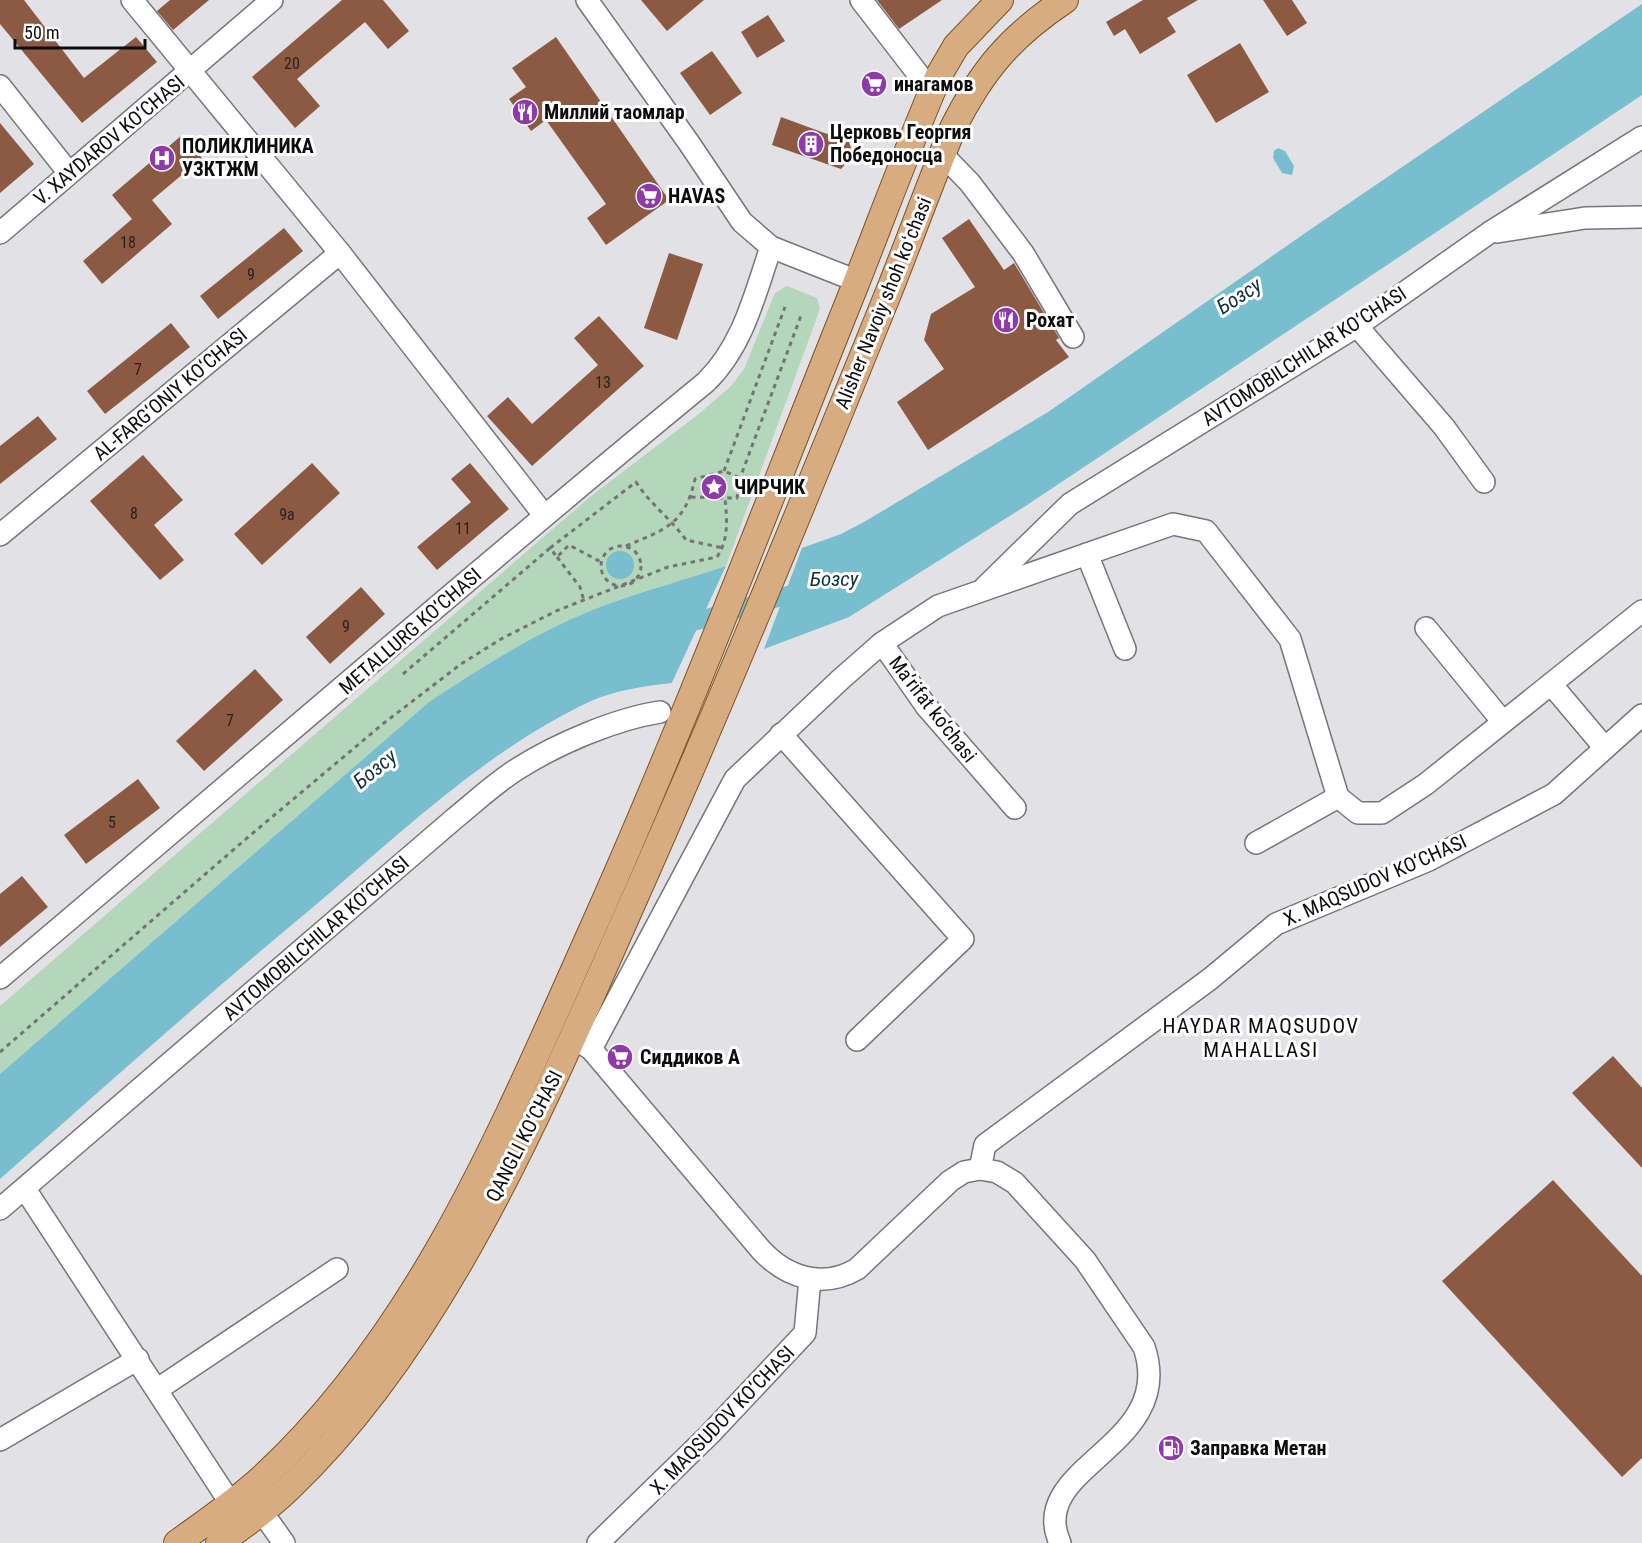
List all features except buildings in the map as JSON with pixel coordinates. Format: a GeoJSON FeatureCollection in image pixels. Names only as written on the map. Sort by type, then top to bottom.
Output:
{"type":"FeatureCollection","features":[{"type":"Feature","properties":{"kind":"main road","name":"Alisher Navoiy shoh koʻchasi"},"geometry":{"type":"LineString","coordinates":[[698,678],[932,92],[956,46],[1000,0]]}},
{"type":"Feature","properties":{"kind":"main road","name":"Alisher Navoiy shoh koʻchasi"},"geometry":{"type":"LineString","coordinates":[[734,667],[888,293],[942,154],[965,103],[995,58],[1026,28],[1065,0]]}},
{"type":"Feature","properties":{"kind":"main road"},"geometry":{"type":"LineString","coordinates":[[857,281],[888,293]]}},
{"type":"Feature","properties":{"kind":"main road","name":"QANGLI KO‘CHASI"},"geometry":{"type":"LineString","coordinates":[[219,1543],[262,1512],[290,1487],[345,1427],[423,1322],[582,1044],[734,667]]}},
{"type":"Feature","properties":{"kind":"main road","name":"QANGLI KO‘CHASI"},"geometry":{"type":"LineString","coordinates":[[177,1543],[262,1478],[311,1428],[357,1372],[420,1282],[488,1154],[549,1027],[642,819],[698,678]]}},
{"type":"Feature","properties":{"kind":"main road"},"geometry":{"type":"LineString","coordinates":[[549,1027],[582,1044]]}},
{"type":"Feature","properties":{"kind":"street"},"geometry":{"type":"LineString","coordinates":[[132,0],[340,254],[544,515]]}},
{"type":"Feature","properties":{"kind":"street","name":"V. XAYDAROV KO‘CHASI"},"geometry":{"type":"LineString","coordinates":[[0,233],[272,0]]}},
{"type":"Feature","properties":{"kind":"street"},"geometry":{"type":"LineString","coordinates":[[587,0],[742,222],[771,247],[857,281]]}},
{"type":"Feature","properties":{"kind":"street"},"geometry":{"type":"LineString","coordinates":[[861,0],[932,92]]}},
{"type":"Feature","properties":{"kind":"street"},"geometry":{"type":"LineString","coordinates":[[0,86],[69,173]]}},
{"type":"Feature","properties":{"kind":"street","name":"AVTOMOBILCHILAR KO‘CHASI"},"geometry":{"type":"LineString","coordinates":[[980,591],[1070,504],[1357,326],[1489,233],[1642,137]]}},
{"type":"Feature","properties":{"kind":"street"},"geometry":{"type":"LineString","coordinates":[[942,154],[970,183],[1023,253],[1073,337]]}},
{"type":"Feature","properties":{"kind":"street"},"geometry":{"type":"LineString","coordinates":[[1489,233],[1585,218],[1642,217]]}},
{"type":"Feature","properties":{"kind":"street","name":"METALLURG KO‘CHASI"},"geometry":{"type":"LineString","coordinates":[[0,978],[376,661],[544,515],[706,382],[723,364],[737,342],[771,247]]}},
{"type":"Feature","properties":{"kind":"street","name":"AL-FARG‘ONIY KO‘CHASI"},"geometry":{"type":"LineString","coordinates":[[0,535],[340,254]]}},
{"type":"Feature","properties":{"kind":"street"},"geometry":{"type":"LineString","coordinates":[[1357,326],[1444,427],[1484,482]]}},
{"type":"Feature","properties":{"kind":"street","name":"Maʼrifat ko‘chasi"},"geometry":{"type":"LineString","coordinates":[[1015,808],[926,706],[882,643],[938,606],[1173,524],[1206,531],[1290,639],[1338,797]]}},
{"type":"Feature","properties":{"kind":"street"},"geometry":{"type":"LineString","coordinates":[[1087,554],[1125,649]]}},
{"type":"Feature","properties":{"kind":"street"},"geometry":{"type":"LineString","coordinates":[[1256,843],[1338,797],[1358,813],[1382,813],[1426,784],[1642,611]]}},
{"type":"Feature","properties":{"kind":"street"},"geometry":{"type":"LineString","coordinates":[[1426,628],[1503,722]]}},
{"type":"Feature","properties":{"kind":"street","name":"QANGLI KO‘CHASI"},"geometry":{"type":"LineString","coordinates":[[582,1044],[735,779],[882,643]]}},
{"type":"Feature","properties":{"kind":"street"},"geometry":{"type":"LineString","coordinates":[[1551,684],[1605,748]]}},
{"type":"Feature","properties":{"kind":"street","name":"AVTOMOBILCHILAR KO‘CHASI"},"geometry":{"type":"LineString","coordinates":[[0,1209],[445,827],[518,768],[561,746],[626,720],[660,712]]}},
{"type":"Feature","properties":{"kind":"street","name":"X. MAQSUDOV KO‘CHASI"},"geometry":{"type":"LineString","coordinates":[[980,1169],[985,1145],[1210,979],[1276,924],[1430,860],[1544,800],[1554,794],[1642,715]]}},
{"type":"Feature","properties":{"kind":"street"},"geometry":{"type":"LineString","coordinates":[[781,734],[963,939],[857,1040]]}},
{"type":"Feature","properties":{"kind":"street"},"geometry":{"type":"LineString","coordinates":[[582,1044],[769,1259],[791,1274],[810,1279],[830,1280],[857,1269],[950,1181],[964,1172],[980,1169],[998,1172],[1015,1183],[1085,1260],[1144,1347],[1149,1363],[1148,1390],[1138,1416],[1060,1497],[1055,1521],[1060,1543]]}},
{"type":"Feature","properties":{"kind":"street"},"geometry":{"type":"LineString","coordinates":[[25,1189],[231,1503]]}},
{"type":"Feature","properties":{"kind":"street"},"geometry":{"type":"LineString","coordinates":[[158,1389],[337,1269]]}},
{"type":"Feature","properties":{"kind":"street","name":"X. MAQSUDOV KO‘CHASI"},"geometry":{"type":"LineString","coordinates":[[598,1543],[709,1435],[806,1333],[810,1279]]}},
{"type":"Feature","properties":{"kind":"street"},"geometry":{"type":"LineString","coordinates":[[0,1440],[138,1359]]}},
{"type":"Feature","properties":{"kind":"street"},"geometry":{"type":"LineString","coordinates":[[262,1512],[284,1543]]}},
{"type":"Feature","properties":{"kind":"path"},"geometry":{"type":"LineString","coordinates":[[724,471],[785,307]]}},
{"type":"Feature","properties":{"kind":"path"},"geometry":{"type":"LineString","coordinates":[[691,497],[737,498],[741,478],[802,313]]}},
{"type":"Feature","properties":{"kind":"path"},"geometry":{"type":"LineString","coordinates":[[601,562],[607,551],[613,547],[626,546],[674,524],[691,497],[696,478],[724,471],[741,478]]}},
{"type":"Feature","properties":{"kind":"path"},"geometry":{"type":"LineString","coordinates":[[403,674],[550,548],[636,482],[648,500],[674,524],[686,540],[723,548]]}},
{"type":"Feature","properties":{"kind":"path"},"geometry":{"type":"LineString","coordinates":[[0,1052],[384,723],[461,664],[501,639],[556,611],[668,567],[717,557],[723,548],[728,523],[725,498]]}},
{"type":"Feature","properties":{"kind":"path"},"geometry":{"type":"LineString","coordinates":[[557,557],[569,545],[601,562],[607,580],[619,586],[626,585],[637,578],[641,566],[637,553],[626,546]]}},
{"type":"Feature","properties":{"kind":"path"},"geometry":{"type":"LineString","coordinates":[[550,548],[580,587],[584,601]]}},
{"type":"Feature","properties":{"kind":"green space"},"geometry":{"type":"Polygon","coordinates":[[[787,286],[817,298],[820,309],[726,566],[608,604],[561,624],[494,661],[429,702],[0,1074],[0,1006],[591,496],[700,413],[731,386],[744,369],[775,293],[787,286]]]}},
{"type":"Feature","properties":{"kind":"water","name":"Бозсу"},"geometry":{"type":"Polygon","coordinates":[[[1642,4],[1642,95],[1024,507],[849,617],[764,649],[802,548],[841,534],[864,522],[1048,412],[1311,229],[1642,4]]]}},
{"type":"Feature","properties":{"kind":"water"},"geometry":{"type":"Polygon","coordinates":[[[1278,148],[1285,151],[1294,166],[1292,175],[1282,173],[1273,158],[1274,151],[1278,148]]]}},
{"type":"Feature","properties":{"kind":"water"},"geometry":{"type":"Polygon","coordinates":[[[620,551],[630,555],[634,565],[630,575],[620,579],[610,575],[606,565],[610,555],[620,551]]]}},
{"type":"Feature","properties":{"kind":"water"},"geometry":{"type":"Polygon","coordinates":[[[726,566],[672,683],[640,687],[589,702],[551,722],[479,769],[410,824],[233,975],[0,1179],[0,1074],[429,702],[494,661],[561,624],[608,604],[726,566]]]}},
{"type":"Feature","properties":{"kind":"pier"},"geometry":{"type":"Polygon","coordinates":[[[727,564],[728,568],[676,682],[672,683],[727,564]]]}},
{"type":"Feature","properties":{"kind":"waterway","name":"Бозсу"},"geometry":{"type":"LineString","coordinates":[[679,626],[806,590]]}},
{"type":"Feature","properties":{"kind":"place","name":"инагамов"},"geometry":{"type":"Point","coordinates":[874,84]}},
{"type":"Feature","properties":{"kind":"place","name":"Миллий таомлар"},"geometry":{"type":"Point","coordinates":[525,112]}},
{"type":"Feature","properties":{"kind":"place","name":"Церковь Георгия Победоносца"},"geometry":{"type":"Point","coordinates":[811,144]}},
{"type":"Feature","properties":{"kind":"place","name":"ПОЛИКЛИНИКА УЗКТЖМ"},"geometry":{"type":"Point","coordinates":[162,158]}},
{"type":"Feature","properties":{"kind":"place","name":"HAVAS"},"geometry":{"type":"Point","coordinates":[649,196]}},
{"type":"Feature","properties":{"kind":"place","name":"Рохат"},"geometry":{"type":"Point","coordinates":[1006,320]}},
{"type":"Feature","properties":{"kind":"place","name":"ЧИРЧИК"},"geometry":{"type":"Point","coordinates":[714,487]}},
{"type":"Feature","properties":{"kind":"place","name":"Сиддиков А"},"geometry":{"type":"Point","coordinates":[620,1057]}},
{"type":"Feature","properties":{"kind":"place","name":"Заправка Метан"},"geometry":{"type":"Point","coordinates":[1171,1448]}},
{"type":"Feature","properties":{"kind":"district","name":"HAYDAR MAQSUDOV MAHALLASI"},"geometry":{"type":"Point","coordinates":[1261,1038]}}]}
